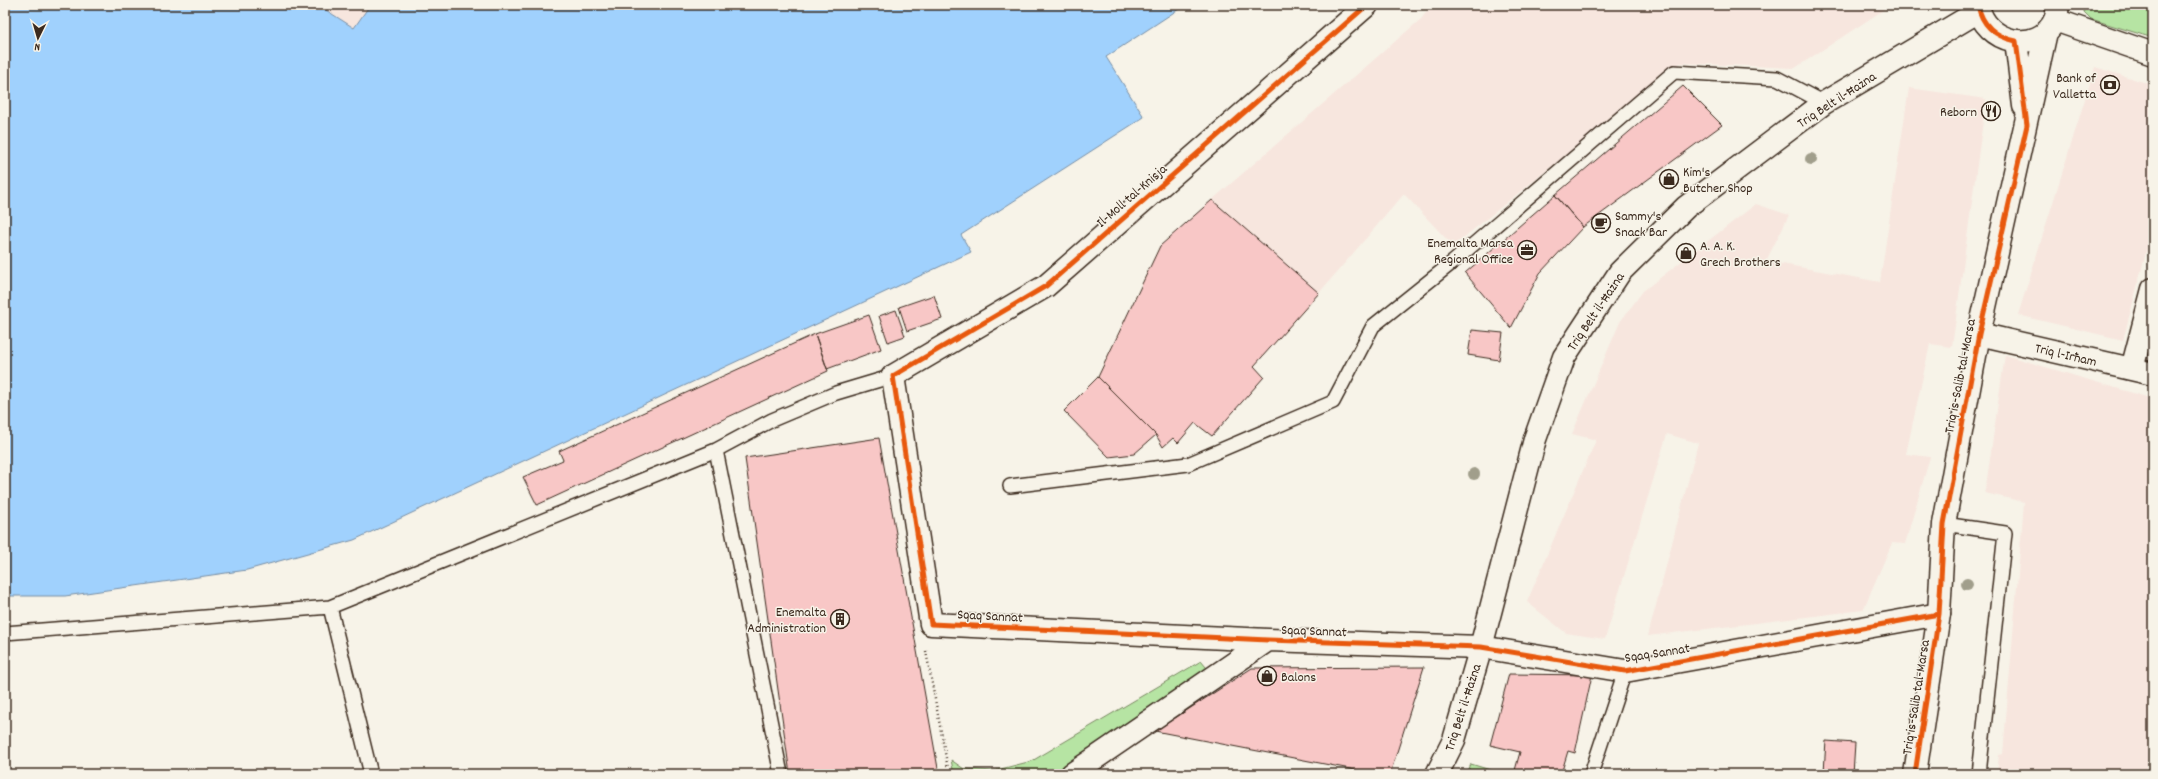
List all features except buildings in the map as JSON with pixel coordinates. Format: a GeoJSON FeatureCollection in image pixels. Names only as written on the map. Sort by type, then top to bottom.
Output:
{"type":"FeatureCollection","features":[{"type":"Feature","properties":{"kind":"street","name":"Il-Moll tal-Knisja"},"geometry":{"type":"LineString","coordinates":[[892,376],[1046,286],[1367,5]]}},
{"type":"Feature","properties":{"kind":"street"},"geometry":{"type":"LineString","coordinates":[[1979,8],[1985,23],[1993,32],[2004,39],[2016,42],[2032,40],[2053,19],[2153,54]]}},
{"type":"Feature","properties":{"kind":"street","name":"Triq Belt il-Ħażna"},"geometry":{"type":"LineString","coordinates":[[1437,774],[1454,740],[1481,647],[1535,440],[1564,357],[1620,272],[1686,207],[1824,103],[1979,8]]}},
{"type":"Feature","properties":{"kind":"street","name":"Triq is-Salib tal-Marsa"},"geometry":{"type":"LineString","coordinates":[[1915,774],[1939,614],[1944,524],[1979,334],[2026,125],[2053,19]]}},
{"type":"Feature","properties":{"kind":"street","name":"Triq is-Salib tal-Marsa"},"geometry":{"type":"LineString","coordinates":[[2016,42],[2026,125]]}},
{"type":"Feature","properties":{"kind":"street"},"geometry":{"type":"LineString","coordinates":[[2132,370],[2153,289]]}},
{"type":"Feature","properties":{"kind":"street","name":"Triq l-Irħam"},"geometry":{"type":"LineString","coordinates":[[1979,334],[2153,374]]}},
{"type":"Feature","properties":{"kind":"street","name":"Sqaq Sannat"},"geometry":{"type":"LineString","coordinates":[[892,376],[931,624],[1268,640],[1481,647],[1625,671],[1939,614]]}},
{"type":"Feature","properties":{"kind":"street"},"geometry":{"type":"LineString","coordinates":[[1072,774],[1268,640]]}},
{"type":"Feature","properties":{"kind":"lane"},"geometry":{"type":"LineString","coordinates":[[1010,486],[1188,464],[1332,402],[1372,326],[1453,262],[1674,72],[1777,78],[1824,103]]}},
{"type":"Feature","properties":{"kind":"lane"},"geometry":{"type":"LineString","coordinates":[[5,634],[330,607],[716,450],[772,420],[836,393],[892,376]]}},
{"type":"Feature","properties":{"kind":"lane"},"geometry":{"type":"LineString","coordinates":[[716,450],[781,774]]}},
{"type":"Feature","properties":{"kind":"lane"},"geometry":{"type":"LineString","coordinates":[[1944,524],[2005,533],[1979,774]]}},
{"type":"Feature","properties":{"kind":"lane"},"geometry":{"type":"LineString","coordinates":[[330,607],[371,774]]}},
{"type":"Feature","properties":{"kind":"lane"},"geometry":{"type":"LineString","coordinates":[[1591,774],[1625,671]]}},
{"type":"Feature","properties":{"kind":"path"},"geometry":{"type":"LineString","coordinates":[[925,643],[949,774]]}},
{"type":"Feature","properties":{"kind":"shaded area"},"geometry":{"type":"Polygon","coordinates":[[[318,5],[370,5],[354,28],[318,5]]]}},
{"type":"Feature","properties":{"kind":"shaded area"},"geometry":{"type":"Polygon","coordinates":[[[1432,5],[1891,5],[1795,68],[1680,63],[1453,246],[1404,194],[1319,293],[1212,200],[1421,19],[1432,5]]]}},
{"type":"Feature","properties":{"kind":"shaded area"},"geometry":{"type":"Polygon","coordinates":[[[2095,67],[2153,85],[2153,226],[2123,340],[2018,315],[2095,67]]]}},
{"type":"Feature","properties":{"kind":"shaded area"},"geometry":{"type":"Polygon","coordinates":[[[1909,88],[1986,99],[1952,347],[1930,344],[1906,454],[1930,457],[1905,544],[1892,543],[1863,610],[1648,636],[1698,443],[1667,434],[1605,639],[1566,633],[1527,602],[1596,440],[1572,434],[1620,322],[1643,291],[1756,204],[1789,215],[1766,261],[1880,282],[1909,88]]]}},
{"type":"Feature","properties":{"kind":"shaded area"},"geometry":{"type":"Polygon","coordinates":[[[2005,355],[2153,399],[2153,774],[1997,774],[1999,755],[2003,754],[2024,502],[1985,493],[2005,355]]]}},
{"type":"Feature","properties":{"kind":"green space"},"geometry":{"type":"Polygon","coordinates":[[[2085,5],[2153,5],[2153,38],[2091,19],[2084,12],[2085,5]]]}},
{"type":"Feature","properties":{"kind":"green space"},"geometry":{"type":"Polygon","coordinates":[[[1201,661],[1211,673],[1056,774],[954,774],[951,760],[964,769],[993,771],[1032,761],[1201,661]]]}},
{"type":"Feature","properties":{"kind":"green space"},"geometry":{"type":"Polygon","coordinates":[[[1471,764],[1503,774],[1467,774],[1471,764]]]}},
{"type":"Feature","properties":{"kind":"water"},"geometry":{"type":"Polygon","coordinates":[[[5,5],[318,5],[354,28],[370,5],[1185,5],[1106,57],[1144,117],[961,235],[971,252],[354,540],[247,570],[65,596],[5,596],[5,5]]]}},
{"type":"Feature","properties":{"kind":"cycle path"},"geometry":{"type":"LineString","coordinates":[[1367,5],[1046,286],[893,376],[931,624],[1268,640],[1481,647],[1625,671],[1939,614]]}},
{"type":"Feature","properties":{"kind":"cycle path"},"geometry":{"type":"LineString","coordinates":[[1915,774],[1939,614],[1944,524],[1979,334],[2027,125],[2016,41],[2003,37],[1991,29],[1983,19],[1978,5]]}},
{"type":"Feature","properties":{"kind":"place","name":"Bank of Valletta"},"geometry":{"type":"Point","coordinates":[2110,85]}},
{"type":"Feature","properties":{"kind":"place","name":"Reborn"},"geometry":{"type":"Point","coordinates":[1991,111]}},
{"type":"Feature","properties":{"kind":"place","name":"Kim's Butcher Shop"},"geometry":{"type":"Point","coordinates":[1669,179]}},
{"type":"Feature","properties":{"kind":"place","name":"Sammy's Snack Bar"},"geometry":{"type":"Point","coordinates":[1601,223]}},
{"type":"Feature","properties":{"kind":"place","name":"Enemalta Marsa Regional Office"},"geometry":{"type":"Point","coordinates":[1527,250]}},
{"type":"Feature","properties":{"kind":"place","name":"A. A. K. Grech Brothers"},"geometry":{"type":"Point","coordinates":[1686,253]}},
{"type":"Feature","properties":{"kind":"place","name":"Enemalta Administration"},"geometry":{"type":"Point","coordinates":[840,619]}},
{"type":"Feature","properties":{"kind":"place","name":"Balons"},"geometry":{"type":"Point","coordinates":[1267,676]}}]}
